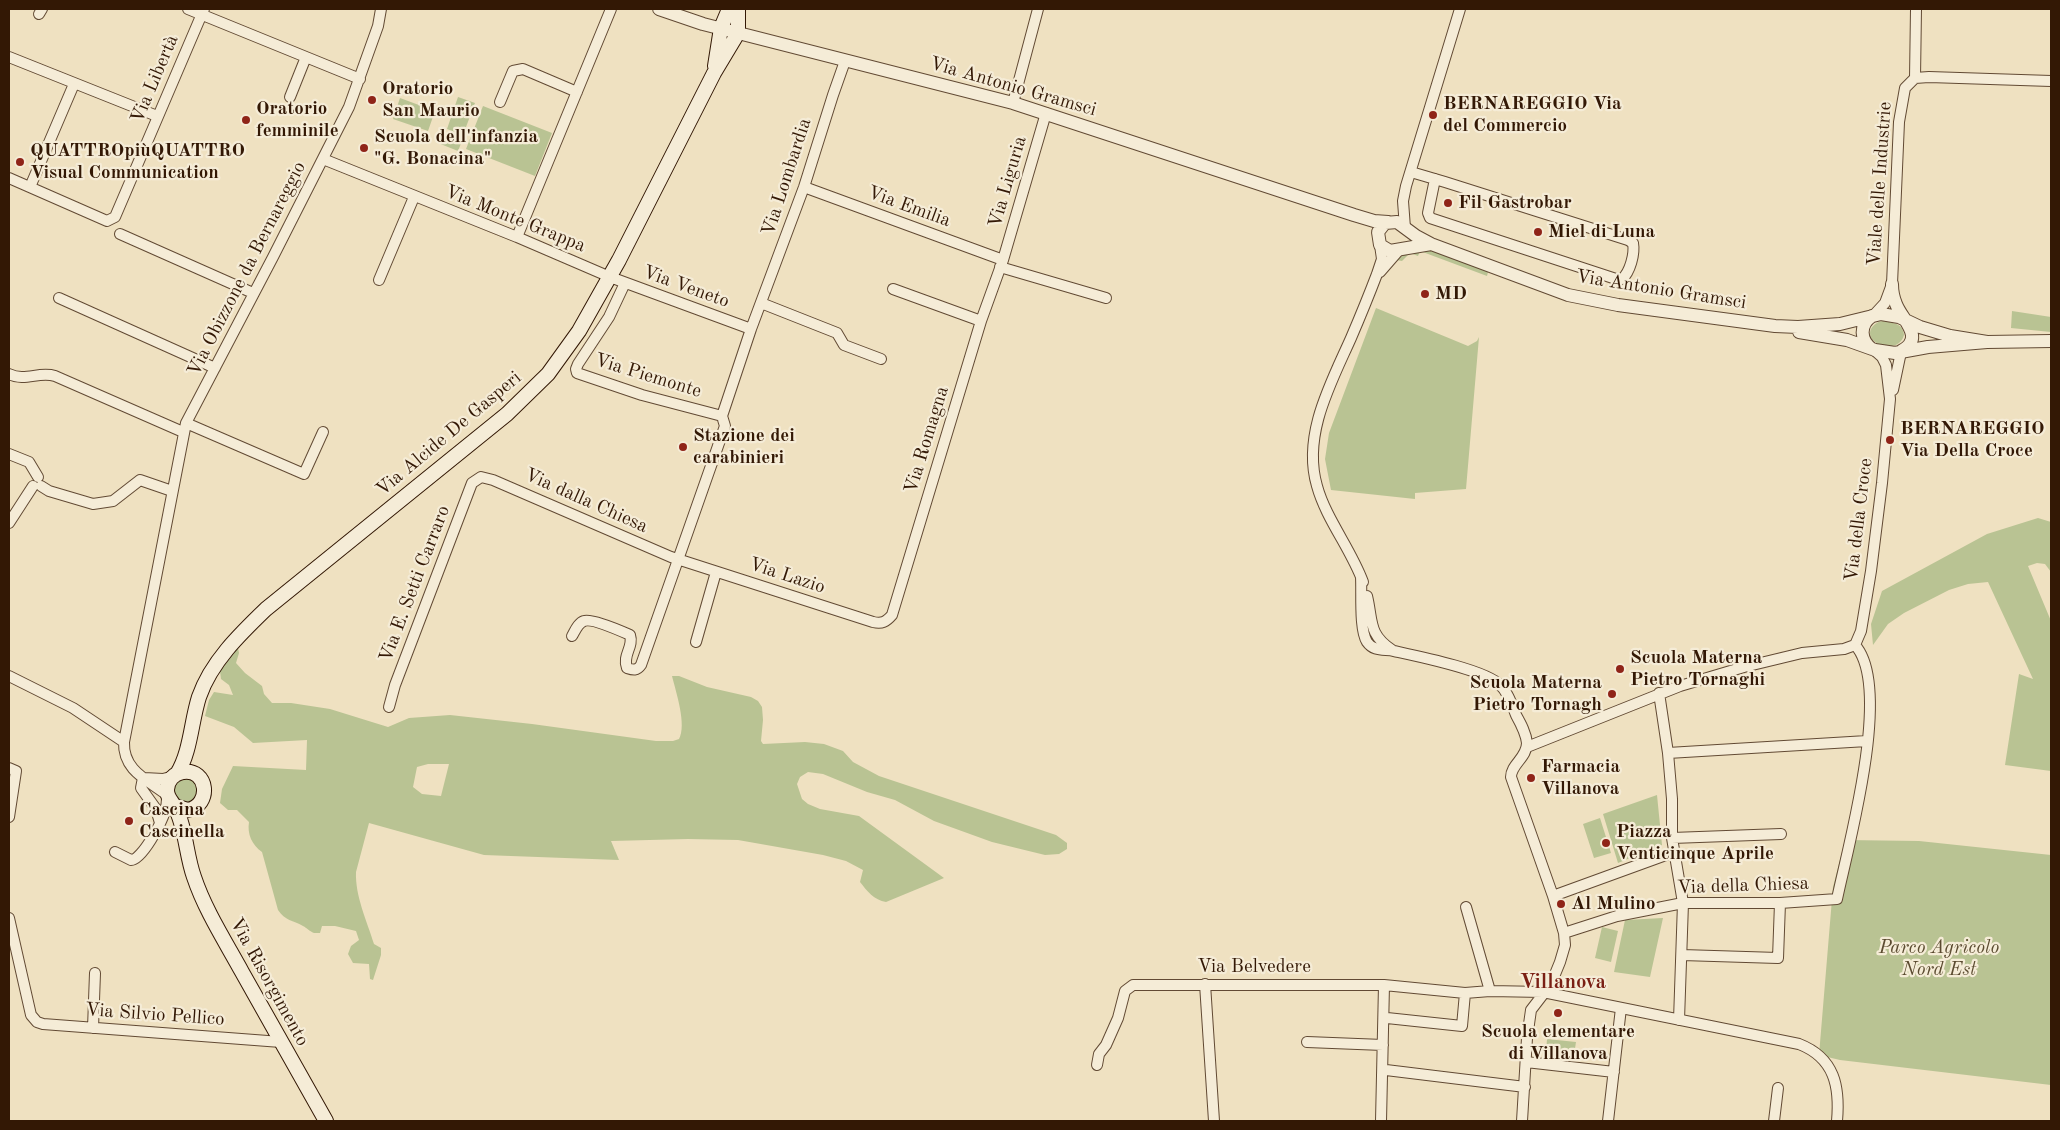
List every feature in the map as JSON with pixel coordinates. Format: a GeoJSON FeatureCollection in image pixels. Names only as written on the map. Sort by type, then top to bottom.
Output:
{"type":"FeatureCollection","features":[{"type":"Feature","properties":{"kind":"main road","name":"Via Alcide De Gasperi"},"geometry":{"type":"LineString","coordinates":[[714,73],[721,28],[729,9]]}},
{"type":"Feature","properties":{"kind":"main road"},"geometry":{"type":"LineString","coordinates":[[738,9],[738,33]]}},
{"type":"Feature","properties":{"kind":"main road","name":"Via Alcide De Gasperi"},"geometry":{"type":"LineString","coordinates":[[176,775],[185,756],[200,696],[206,682],[241,634],[266,609],[507,414],[548,374],[579,331],[610,277],[714,73],[738,33]]}},
{"type":"Feature","properties":{"kind":"main road","name":"Via Alcide De Gasperi"},"geometry":{"type":"LineString","coordinates":[[191,730],[195,759],[201,779]]}},
{"type":"Feature","properties":{"kind":"main road"},"geometry":{"type":"LineString","coordinates":[[198,806],[188,810],[181,809],[171,800],[168,784],[176,775],[192,772],[201,779]]}},
{"type":"Feature","properties":{"kind":"main road","name":"Via Risorgimento"},"geometry":{"type":"LineString","coordinates":[[188,856],[192,816],[205,795],[201,779]]}},
{"type":"Feature","properties":{"kind":"main road","name":"Via Risorgimento"},"geometry":{"type":"LineString","coordinates":[[171,800],[205,904],[326,1121]]}},
{"type":"Feature","properties":{"kind":"street"},"geometry":{"type":"LineString","coordinates":[[188,9],[202,12],[360,79]]}},
{"type":"Feature","properties":{"kind":"street","name":"Via Obizzone da Bernareggio"},"geometry":{"type":"LineString","coordinates":[[171,800],[135,772],[128,762],[124,742],[185,427],[323,159],[360,79],[378,26],[380,9]]}},
{"type":"Feature","properties":{"kind":"street"},"geometry":{"type":"LineString","coordinates":[[517,237],[611,9]]}},
{"type":"Feature","properties":{"kind":"street","name":"Via Antonio Gramsci"},"geometry":{"type":"LineString","coordinates":[[659,9],[738,33],[1013,103],[1354,215],[1374,221],[1388,222]]}},
{"type":"Feature","properties":{"kind":"street"},"geometry":{"type":"LineString","coordinates":[[1013,103],[1038,9]]}},
{"type":"Feature","properties":{"kind":"street"},"geometry":{"type":"LineString","coordinates":[[1460,9],[1403,201],[1393,218],[1380,229],[1379,242],[1382,259],[1378,274],[1321,411],[1313,451],[1317,488],[1361,577],[1365,638],[1370,646],[1376,649],[1392,650],[1480,674],[1497,682],[1506,693],[1523,729],[1527,747],[1511,777],[1553,896],[1564,933],[1564,945],[1560,962],[1551,984],[1531,1010],[1522,1121]]}},
{"type":"Feature","properties":{"kind":"street"},"geometry":{"type":"LineString","coordinates":[[1916,9],[1915,78],[2051,81]]}},
{"type":"Feature","properties":{"kind":"street","name":"Via Libertà"},"geometry":{"type":"LineString","coordinates":[[30,187],[107,221],[115,217],[202,12]]}},
{"type":"Feature","properties":{"kind":"street"},"geometry":{"type":"LineString","coordinates":[[9,57],[157,116]]}},
{"type":"Feature","properties":{"kind":"street"},"geometry":{"type":"LineString","coordinates":[[290,98],[306,57]]}},
{"type":"Feature","properties":{"kind":"street","name":"Via Lombardia"},"geometry":{"type":"LineString","coordinates":[[572,636],[578,625],[583,621],[589,620],[630,634],[632,644],[625,662],[627,668],[638,669],[641,665],[724,426],[722,416],[751,329],[804,187],[845,61]]}},
{"type":"Feature","properties":{"kind":"street"},"geometry":{"type":"LineString","coordinates":[[500,102],[513,71],[519,69],[577,92]]}},
{"type":"Feature","properties":{"kind":"street","name":"Viale delle Industrie"},"geometry":{"type":"LineString","coordinates":[[1892,284],[1898,122],[1905,88],[1915,78]]}},
{"type":"Feature","properties":{"kind":"street"},"geometry":{"type":"LineString","coordinates":[[9,178],[30,187],[74,84]]}},
{"type":"Feature","properties":{"kind":"street","name":"Via Liguria"},"geometry":{"type":"LineString","coordinates":[[1002,264],[1046,113]]}},
{"type":"Feature","properties":{"kind":"street","name":"Via Monte Grappa"},"geometry":{"type":"LineString","coordinates":[[323,159],[517,237],[610,277]]}},
{"type":"Feature","properties":{"kind":"street"},"geometry":{"type":"LineString","coordinates":[[1411,172],[1435,179],[1628,240],[1634,244],[1634,250],[1627,274],[1622,279],[1616,279],[1430,218],[1428,213],[1435,179]]}},
{"type":"Feature","properties":{"kind":"street","name":"Via Emilia"},"geometry":{"type":"LineString","coordinates":[[804,187],[1002,264]]}},
{"type":"Feature","properties":{"kind":"street"},"geometry":{"type":"LineString","coordinates":[[379,280],[414,197]]}},
{"type":"Feature","properties":{"kind":"street"},"geometry":{"type":"LineString","coordinates":[[1378,274],[1407,240],[1403,201]]}},
{"type":"Feature","properties":{"kind":"street","name":"Via Antonio Gramsci"},"geometry":{"type":"LineString","coordinates":[[1354,215],[1369,228],[1379,242]]}},
{"type":"Feature","properties":{"kind":"street"},"geometry":{"type":"LineString","coordinates":[[1388,222],[1397,222],[1405,228]]}},
{"type":"Feature","properties":{"kind":"street","name":"Via Antonio Gramsci"},"geometry":{"type":"LineString","coordinates":[[1405,228],[1431,244],[1568,295],[1618,306],[1775,326]]}},
{"type":"Feature","properties":{"kind":"street"},"geometry":{"type":"LineString","coordinates":[[120,234],[253,293]]}},
{"type":"Feature","properties":{"kind":"street"},"geometry":{"type":"LineString","coordinates":[[1379,242],[1390,251],[1400,249]]}},
{"type":"Feature","properties":{"kind":"street","name":"Via Antonio Gramsci"},"geometry":{"type":"LineString","coordinates":[[1400,249],[1431,244]]}},
{"type":"Feature","properties":{"kind":"street"},"geometry":{"type":"LineString","coordinates":[[1002,264],[1106,298]]}},
{"type":"Feature","properties":{"kind":"street","name":"Via Romagna"},"geometry":{"type":"LineString","coordinates":[[886,621],[892,615],[982,321],[1002,264]]}},
{"type":"Feature","properties":{"kind":"street","name":"Via Veneto"},"geometry":{"type":"LineString","coordinates":[[610,277],[751,329]]}},
{"type":"Feature","properties":{"kind":"street","name":"Via Piemonte"},"geometry":{"type":"LineString","coordinates":[[625,282],[609,317],[578,364],[577,373],[642,395],[722,416]]}},
{"type":"Feature","properties":{"kind":"street"},"geometry":{"type":"LineString","coordinates":[[1890,399],[1886,365],[1882,357],[1866,343],[1862,332],[1865,323],[1885,303],[1892,284]]}},
{"type":"Feature","properties":{"kind":"street"},"geometry":{"type":"LineString","coordinates":[[1890,399],[1900,352],[1908,346],[1912,338],[1911,329],[1896,305],[1892,284]]}},
{"type":"Feature","properties":{"kind":"street"},"geometry":{"type":"LineString","coordinates":[[893,290],[982,321]]}},
{"type":"Feature","properties":{"kind":"street"},"geometry":{"type":"LineString","coordinates":[[59,298],[215,368]]}},
{"type":"Feature","properties":{"kind":"street"},"geometry":{"type":"LineString","coordinates":[[761,303],[837,333],[844,345],[881,359]]}},
{"type":"Feature","properties":{"kind":"street"},"geometry":{"type":"LineString","coordinates":[[1775,326],[1798,327],[1840,324],[1881,314],[1896,316],[1950,336],[1987,342]]}},
{"type":"Feature","properties":{"kind":"street"},"geometry":{"type":"LineString","coordinates":[[1775,326],[1847,340],[1872,349],[1893,353],[1928,347],[1987,342],[2051,341]]}},
{"type":"Feature","properties":{"kind":"street"},"geometry":{"type":"LineString","coordinates":[[9,374],[23,378],[46,373],[55,376],[304,474],[323,432]]}},
{"type":"Feature","properties":{"kind":"street","name":"Via della Croce"},"geometry":{"type":"LineString","coordinates":[[1855,645],[1861,631],[1873,554],[1890,399]]}},
{"type":"Feature","properties":{"kind":"street"},"geometry":{"type":"LineString","coordinates":[[9,454],[29,462],[37,483],[49,491],[93,504],[113,501],[140,480],[172,491]]}},
{"type":"Feature","properties":{"kind":"street","name":"Via dalla Chiesa"},"geometry":{"type":"LineString","coordinates":[[481,477],[493,480],[678,559]]}},
{"type":"Feature","properties":{"kind":"street","name":"Via E. Setti Carraro"},"geometry":{"type":"LineString","coordinates":[[389,707],[395,685],[472,483],[481,477]]}},
{"type":"Feature","properties":{"kind":"street"},"geometry":{"type":"LineString","coordinates":[[9,523],[37,483]]}},
{"type":"Feature","properties":{"kind":"street","name":"Via Lazio"},"geometry":{"type":"LineString","coordinates":[[678,559],[879,624],[886,621]]}},
{"type":"Feature","properties":{"kind":"street"},"geometry":{"type":"LineString","coordinates":[[696,642],[716,572]]}},
{"type":"Feature","properties":{"kind":"street"},"geometry":{"type":"LineString","coordinates":[[1527,747],[1659,693],[1744,667],[1808,652],[1844,649],[1855,645],[1865,660],[1869,678],[1870,701],[1867,741],[1668,752]]}},
{"type":"Feature","properties":{"kind":"street"},"geometry":{"type":"LineString","coordinates":[[9,676],[73,708],[124,742]]}},
{"type":"Feature","properties":{"kind":"street"},"geometry":{"type":"LineString","coordinates":[[1659,693],[1668,752],[1672,799],[1672,838],[1682,903],[1679,1020]]}},
{"type":"Feature","properties":{"kind":"street","name":"Via della Chiesa"},"geometry":{"type":"LineString","coordinates":[[1564,933],[1617,916],[1682,903],[1780,903],[1837,899],[1860,799],[1867,741]]}},
{"type":"Feature","properties":{"kind":"street"},"geometry":{"type":"LineString","coordinates":[[9,768],[16,771],[9,818]]}},
{"type":"Feature","properties":{"kind":"street"},"geometry":{"type":"LineString","coordinates":[[160,823],[156,809],[141,788],[143,778],[163,778],[176,775]]}},
{"type":"Feature","properties":{"kind":"street"},"geometry":{"type":"LineString","coordinates":[[115,852],[126,859],[135,860],[146,847],[171,800]]}},
{"type":"Feature","properties":{"kind":"street"},"geometry":{"type":"LineString","coordinates":[[1672,838],[1781,834]]}},
{"type":"Feature","properties":{"kind":"street"},"geometry":{"type":"LineString","coordinates":[[1553,896],[1674,852]]}},
{"type":"Feature","properties":{"kind":"street"},"geometry":{"type":"LineString","coordinates":[[1682,954],[1778,958],[1780,903]]}},
{"type":"Feature","properties":{"kind":"street"},"geometry":{"type":"LineString","coordinates":[[1466,907],[1490,991]]}},
{"type":"Feature","properties":{"kind":"street","name":"Via Silvio Pellico"},"geometry":{"type":"LineString","coordinates":[[9,918],[31,1014],[37,1022],[43,1024],[281,1042]]}},
{"type":"Feature","properties":{"kind":"street"},"geometry":{"type":"LineString","coordinates":[[93,1028],[95,973]]}},
{"type":"Feature","properties":{"kind":"street"},"geometry":{"type":"LineString","coordinates":[[1206,984],[1214,1121]]}},
{"type":"Feature","properties":{"kind":"street","name":"Via Belvedere"},"geometry":{"type":"LineString","coordinates":[[1096,1065],[1118,1018],[1125,992],[1133,985],[1384,985],[1465,993],[1490,991],[1543,992],[1799,1044],[1817,1053],[1832,1071],[1837,1086],[1836,1121]]}},
{"type":"Feature","properties":{"kind":"street"},"geometry":{"type":"LineString","coordinates":[[1381,1121],[1384,985]]}},
{"type":"Feature","properties":{"kind":"street"},"geometry":{"type":"LineString","coordinates":[[1387,1018],[1462,1026],[1465,993]]}},
{"type":"Feature","properties":{"kind":"street"},"geometry":{"type":"LineString","coordinates":[[1608,1121],[1621,1008]]}},
{"type":"Feature","properties":{"kind":"street"},"geometry":{"type":"LineString","coordinates":[[1307,1042],[1383,1045]]}},
{"type":"Feature","properties":{"kind":"street"},"geometry":{"type":"LineString","coordinates":[[1526,1062],[1614,1072]]}},
{"type":"Feature","properties":{"kind":"street"},"geometry":{"type":"LineString","coordinates":[[1386,1070],[1525,1087]]}},
{"type":"Feature","properties":{"kind":"street"},"geometry":{"type":"LineString","coordinates":[[1774,1121],[1778,1088]]}},
{"type":"Feature","properties":{"kind":"green space"},"geometry":{"type":"Polygon","coordinates":[[[458,97],[475,103],[463,135],[447,129],[458,97]]]}},
{"type":"Feature","properties":{"kind":"green space"},"geometry":{"type":"Polygon","coordinates":[[[400,98],[435,111],[428,131],[393,119],[400,98]]]}},
{"type":"Feature","properties":{"kind":"green space"},"geometry":{"type":"Polygon","coordinates":[[[483,106],[552,133],[535,176],[466,149],[483,106]]]}},
{"type":"Feature","properties":{"kind":"green space"},"geometry":{"type":"Polygon","coordinates":[[[441,133],[462,141],[458,151],[438,143],[441,133]]]}},
{"type":"Feature","properties":{"kind":"green space"},"geometry":{"type":"Polygon","coordinates":[[[1416,251],[1420,251],[1418,256],[1410,253],[1402,261],[1396,260],[1406,254],[1416,251]]]}},
{"type":"Feature","properties":{"kind":"green space"},"geometry":{"type":"Polygon","coordinates":[[[1420,251],[1444,254],[1488,272],[1487,276],[1420,251]]]}},
{"type":"Feature","properties":{"kind":"green space"},"geometry":{"type":"Polygon","coordinates":[[[1376,308],[1468,346],[1477,341],[1479,337],[1466,489],[1415,493],[1415,499],[1331,490],[1325,459],[1329,433],[1376,308]]]}},
{"type":"Feature","properties":{"kind":"green space"},"geometry":{"type":"Polygon","coordinates":[[[2012,311],[2051,317],[2051,332],[2011,328],[2012,311]]]}},
{"type":"Feature","properties":{"kind":"green space"},"geometry":{"type":"Polygon","coordinates":[[[1883,321],[1897,324],[1902,328],[1904,335],[1896,345],[1882,346],[1871,338],[1871,328],[1876,323],[1883,321]]]}},
{"type":"Feature","properties":{"kind":"green space"},"geometry":{"type":"Polygon","coordinates":[[[2038,518],[2051,522],[2051,572],[2045,564],[2037,563],[2028,566],[2051,621],[2051,771],[2005,765],[2019,674],[2033,679],[1988,582],[1968,584],[1949,590],[1904,613],[1888,624],[1873,645],[1871,624],[1882,591],[1987,534],[2038,518]]]}},
{"type":"Feature","properties":{"kind":"green space"},"geometry":{"type":"Polygon","coordinates":[[[238,648],[239,653],[236,663],[245,673],[262,686],[264,694],[272,703],[291,703],[330,709],[388,727],[409,718],[450,715],[656,741],[679,739],[682,726],[680,708],[672,676],[679,676],[707,687],[751,697],[758,701],[762,707],[761,741],[763,744],[805,742],[824,744],[843,751],[853,762],[879,776],[1056,835],[1067,843],[1067,849],[1059,854],[1045,855],[992,842],[934,821],[895,800],[867,792],[823,774],[808,772],[800,777],[797,784],[802,799],[808,804],[820,809],[859,816],[944,878],[886,902],[868,892],[860,882],[863,870],[846,861],[738,840],[611,841],[619,860],[484,855],[369,823],[356,872],[356,881],[359,899],[374,944],[381,948],[381,955],[373,980],[370,979],[369,964],[353,963],[348,954],[351,946],[359,940],[356,931],[335,926],[322,926],[320,933],[314,933],[281,914],[278,910],[262,852],[251,839],[249,822],[237,810],[228,810],[220,803],[222,789],[233,766],[306,770],[307,740],[253,743],[234,727],[205,716],[209,700],[214,692],[233,695],[229,685],[221,679],[220,671],[238,648]],[[428,764],[417,767],[413,787],[422,794],[441,796],[449,764],[428,764]]]}},
{"type":"Feature","properties":{"kind":"green space"},"geometry":{"type":"Polygon","coordinates":[[[186,779],[195,782],[198,791],[195,800],[186,803],[177,800],[174,791],[177,782],[186,779]]]}},
{"type":"Feature","properties":{"kind":"green space"},"geometry":{"type":"Polygon","coordinates":[[[1657,795],[1662,845],[1618,863],[1603,814],[1657,795]]]}},
{"type":"Feature","properties":{"kind":"green space"},"geometry":{"type":"Polygon","coordinates":[[[1600,818],[1611,853],[1594,858],[1583,824],[1600,818]]]}},
{"type":"Feature","properties":{"kind":"green space","name":"Parco Agricolo Nord Est"},"geometry":{"type":"Polygon","coordinates":[[[1845,840],[1919,841],[2051,855],[2051,1085],[1840,1060],[1819,1055],[1833,887],[1845,840]]]}},
{"type":"Feature","properties":{"kind":"green space"},"geometry":{"type":"Polygon","coordinates":[[[1663,918],[1650,977],[1614,972],[1625,920],[1663,918]]]}},
{"type":"Feature","properties":{"kind":"green space"},"geometry":{"type":"Polygon","coordinates":[[[1602,927],[1618,931],[1611,962],[1595,958],[1602,927]]]}},
{"type":"Feature","properties":{"kind":"green space"},"geometry":{"type":"Polygon","coordinates":[[[1547,1039],[1576,1042],[1574,1055],[1546,1052],[1547,1039]]]}},
{"type":"Feature","properties":{"kind":"place","name":"Oratorio San Maurio"},"geometry":{"type":"Point","coordinates":[372,100]}},
{"type":"Feature","properties":{"kind":"place","name":"BERNAREGGIO Via del Commercio"},"geometry":{"type":"Point","coordinates":[1433,115]}},
{"type":"Feature","properties":{"kind":"place","name":"Oratorio femminile"},"geometry":{"type":"Point","coordinates":[246,120]}},
{"type":"Feature","properties":{"kind":"place","name":"Scuola dell'infanzia \"G. Bonacina\""},"geometry":{"type":"Point","coordinates":[364,148]}},
{"type":"Feature","properties":{"kind":"place","name":"QUATTROpiùQUATTRO Visual Communication"},"geometry":{"type":"Point","coordinates":[20,162]}},
{"type":"Feature","properties":{"kind":"place","name":"Fil Gastrobar"},"geometry":{"type":"Point","coordinates":[1448,203]}},
{"type":"Feature","properties":{"kind":"place","name":"Miel di Luna"},"geometry":{"type":"Point","coordinates":[1538,232]}},
{"type":"Feature","properties":{"kind":"place","name":"MD"},"geometry":{"type":"Point","coordinates":[1425,294]}},
{"type":"Feature","properties":{"kind":"place","name":"BERNAREGGIO Via Della Croce"},"geometry":{"type":"Point","coordinates":[1890,440]}},
{"type":"Feature","properties":{"kind":"place","name":"Stazione dei carabinieri"},"geometry":{"type":"Point","coordinates":[683,447]}},
{"type":"Feature","properties":{"kind":"place","name":"Scuola Materna Pietro Tornaghi"},"geometry":{"type":"Point","coordinates":[1620,669]}},
{"type":"Feature","properties":{"kind":"place","name":"Scuola Materna Pietro Tornagh"},"geometry":{"type":"Point","coordinates":[1612,694]}},
{"type":"Feature","properties":{"kind":"place","name":"Farmacia Villanova"},"geometry":{"type":"Point","coordinates":[1531,778]}},
{"type":"Feature","properties":{"kind":"place","name":"Cascina Cascinella"},"geometry":{"type":"Point","coordinates":[129,821]}},
{"type":"Feature","properties":{"kind":"place","name":"Piazza Venticinque Aprile"},"geometry":{"type":"Point","coordinates":[1606,843]}},
{"type":"Feature","properties":{"kind":"place","name":"Al Mulino"},"geometry":{"type":"Point","coordinates":[1561,904]}},
{"type":"Feature","properties":{"kind":"place","name":"Scuola elementare di Villanova"},"geometry":{"type":"Point","coordinates":[1558,1013]}},
{"type":"Feature","properties":{"kind":"district","name":"Villanova"},"geometry":{"type":"Point","coordinates":[1563,982]}}]}
